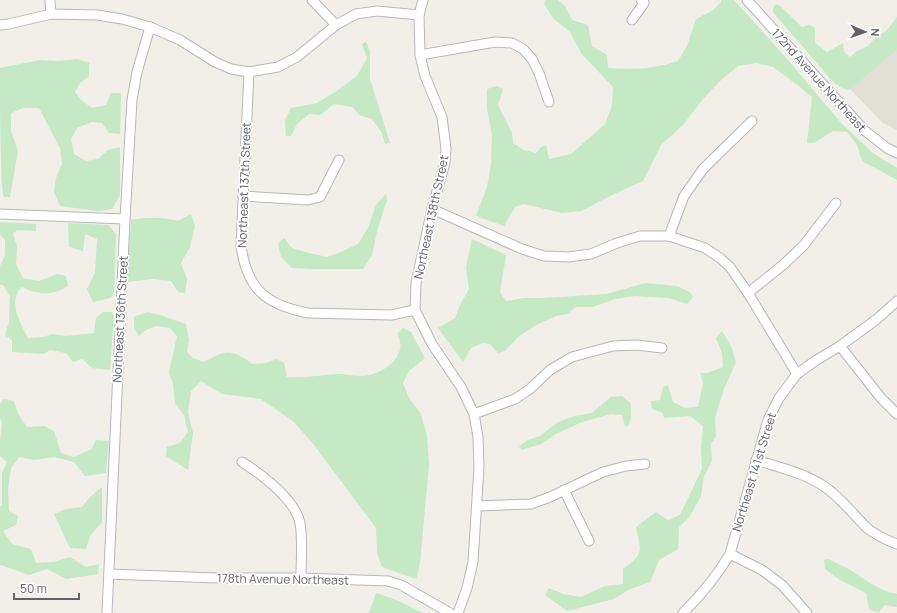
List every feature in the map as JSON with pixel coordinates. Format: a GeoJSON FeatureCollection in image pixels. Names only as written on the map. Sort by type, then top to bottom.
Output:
{"type":"FeatureCollection","features":[{"type":"Feature","properties":{"kind":"street"},"geometry":{"type":"LineString","coordinates":[[50,0],[51,14]]}},
{"type":"Feature","properties":{"kind":"street"},"geometry":{"type":"LineString","coordinates":[[312,0],[336,25]]}},
{"type":"Feature","properties":{"kind":"street","name":"Northeast 138th Street"},"geometry":{"type":"LineString","coordinates":[[423,0],[419,16],[420,55],[425,76],[442,118],[445,135],[445,163],[432,209],[416,283],[415,310],[432,344],[461,387],[474,414],[478,438],[480,467],[473,562],[458,613]]}},
{"type":"Feature","properties":{"kind":"street"},"geometry":{"type":"LineString","coordinates":[[632,20],[644,3],[641,0]]}},
{"type":"Feature","properties":{"kind":"street","name":"172nd Avenue Northeast"},"geometry":{"type":"LineString","coordinates":[[751,1],[864,130],[887,148],[897,153]]}},
{"type":"Feature","properties":{"kind":"street"},"geometry":{"type":"LineString","coordinates":[[0,25],[51,14],[97,15],[122,19],[150,27],[180,40],[215,62],[231,69],[249,72],[278,67],[297,57],[336,25],[356,14],[377,11],[419,16]]}},
{"type":"Feature","properties":{"kind":"street","name":"Northeast 136th Street"},"geometry":{"type":"LineString","coordinates":[[107,613],[132,100],[137,72],[150,27]]}},
{"type":"Feature","properties":{"kind":"street"},"geometry":{"type":"LineString","coordinates":[[420,55],[496,42],[512,43],[523,49],[532,59],[539,72],[549,102]]}},
{"type":"Feature","properties":{"kind":"street","name":"Northeast 137th Street"},"geometry":{"type":"LineString","coordinates":[[249,72],[241,246],[243,262],[248,276],[260,293],[275,304],[308,313],[391,315],[415,310]]}},
{"type":"Feature","properties":{"kind":"street"},"geometry":{"type":"LineString","coordinates":[[669,236],[684,196],[702,169],[752,121]]}},
{"type":"Feature","properties":{"kind":"street"},"geometry":{"type":"LineString","coordinates":[[243,196],[308,200],[316,199],[320,197],[339,160]]}},
{"type":"Feature","properties":{"kind":"street"},"geometry":{"type":"LineString","coordinates":[[748,293],[783,265],[804,245],[836,203]]}},
{"type":"Feature","properties":{"kind":"street"},"geometry":{"type":"LineString","coordinates":[[432,209],[522,249],[544,256],[568,257],[591,254],[617,243],[640,236],[669,236],[705,248],[730,266],[797,374]]}},
{"type":"Feature","properties":{"kind":"street"},"geometry":{"type":"LineString","coordinates":[[0,214],[125,219]]}},
{"type":"Feature","properties":{"kind":"street","name":"Northeast 141st Street"},"geometry":{"type":"LineString","coordinates":[[683,613],[708,586],[730,554],[768,420],[779,398],[797,374],[878,319],[897,301]]}},
{"type":"Feature","properties":{"kind":"street"},"geometry":{"type":"LineString","coordinates":[[474,414],[515,399],[530,389],[550,370],[572,357],[613,346],[637,345],[662,348]]}},
{"type":"Feature","properties":{"kind":"street"},"geometry":{"type":"LineString","coordinates":[[840,346],[881,398],[897,414]]}},
{"type":"Feature","properties":{"kind":"street"},"geometry":{"type":"LineString","coordinates":[[756,460],[812,479],[825,487],[868,528],[881,538],[897,544]]}},
{"type":"Feature","properties":{"kind":"street"},"geometry":{"type":"LineString","coordinates":[[242,462],[258,472],[272,484],[291,504],[296,512],[300,521],[301,531],[301,578]]}},
{"type":"Feature","properties":{"kind":"street"},"geometry":{"type":"LineString","coordinates":[[477,506],[531,504],[603,472],[626,466],[645,464]]}},
{"type":"Feature","properties":{"kind":"street"},"geometry":{"type":"LineString","coordinates":[[564,490],[590,540]]}},
{"type":"Feature","properties":{"kind":"street"},"geometry":{"type":"LineString","coordinates":[[730,554],[762,570],[782,585],[807,613]]}},
{"type":"Feature","properties":{"kind":"street","name":"178th Avenue Northeast"},"geometry":{"type":"LineString","coordinates":[[109,574],[217,578],[301,578],[388,581],[401,585],[450,613]]}},
{"type":"Feature","properties":{"kind":"shaded area"},"geometry":{"type":"Polygon","coordinates":[[[897,40],[897,130],[883,123],[846,85],[897,40]]]}},
{"type":"Feature","properties":{"kind":"green space"},"geometry":{"type":"Polygon","coordinates":[[[546,0],[558,0],[565,6],[572,20],[588,25],[592,46],[607,55],[608,68],[626,69],[652,67],[678,61],[687,46],[696,19],[712,11],[721,2],[721,0],[734,0],[788,60],[842,124],[873,153],[897,168],[897,180],[862,161],[857,145],[847,132],[833,131],[814,143],[807,143],[812,97],[773,67],[756,63],[738,66],[720,81],[703,99],[683,125],[661,145],[643,181],[581,211],[562,213],[524,204],[515,207],[504,226],[476,216],[487,187],[491,164],[492,135],[487,109],[487,89],[497,86],[503,89],[498,105],[512,133],[513,143],[524,150],[536,153],[541,147],[546,145],[549,159],[571,154],[605,124],[612,106],[613,87],[581,53],[570,32],[553,18],[544,4],[546,0]]]}},
{"type":"Feature","properties":{"kind":"green space"},"geometry":{"type":"Polygon","coordinates":[[[776,4],[802,27],[809,25],[815,28],[815,43],[827,52],[843,43],[844,52],[850,57],[857,51],[868,46],[875,38],[887,30],[897,17],[897,49],[849,90],[842,88],[833,82],[773,12],[773,8],[776,4]]]}},
{"type":"Feature","properties":{"kind":"green space"},"geometry":{"type":"Polygon","coordinates":[[[366,42],[370,51],[370,79],[390,143],[385,144],[382,133],[372,119],[359,115],[353,107],[334,104],[320,115],[309,114],[297,124],[291,136],[286,136],[285,120],[291,108],[317,103],[357,76],[367,58],[362,44],[366,42]]]}},
{"type":"Feature","properties":{"kind":"green space"},"geometry":{"type":"Polygon","coordinates":[[[78,59],[89,63],[89,76],[80,83],[75,92],[81,100],[92,108],[106,105],[111,93],[121,93],[120,134],[109,133],[102,123],[92,122],[77,128],[71,139],[74,154],[86,161],[98,159],[108,150],[120,147],[120,195],[112,209],[98,211],[60,206],[54,192],[56,178],[62,164],[60,148],[39,108],[23,108],[11,113],[11,131],[18,151],[10,197],[4,197],[1,158],[0,68],[40,60],[58,61],[78,59]]]}},
{"type":"Feature","properties":{"kind":"green space"},"geometry":{"type":"Polygon","coordinates":[[[386,194],[387,200],[377,231],[372,255],[363,269],[292,268],[281,257],[278,243],[284,238],[292,248],[327,257],[358,244],[368,228],[376,205],[386,194]]]}},
{"type":"Feature","properties":{"kind":"green space"},"geometry":{"type":"Polygon","coordinates":[[[191,214],[195,226],[190,247],[181,263],[187,279],[185,293],[178,292],[171,281],[153,279],[127,282],[131,220],[155,218],[178,221],[191,214]]]}},
{"type":"Feature","properties":{"kind":"green space"},"geometry":{"type":"Polygon","coordinates":[[[0,222],[36,224],[36,231],[17,230],[13,234],[17,246],[16,264],[23,278],[39,281],[57,274],[66,276],[68,286],[57,292],[40,293],[22,287],[18,292],[15,298],[16,312],[28,338],[43,337],[52,334],[66,336],[94,333],[96,318],[103,312],[111,312],[114,315],[110,370],[92,368],[82,359],[73,362],[66,353],[50,350],[44,354],[12,352],[12,340],[5,335],[9,322],[10,296],[3,285],[0,285],[0,266],[5,255],[5,240],[0,234],[0,222]]]}},
{"type":"Feature","properties":{"kind":"green space"},"geometry":{"type":"Polygon","coordinates":[[[68,223],[108,225],[116,234],[114,295],[110,298],[93,302],[87,289],[95,273],[97,239],[85,234],[83,251],[69,247],[68,223]]]}},
{"type":"Feature","properties":{"kind":"green space"},"geometry":{"type":"Polygon","coordinates":[[[472,239],[506,255],[500,292],[506,301],[524,298],[606,294],[646,283],[677,286],[690,292],[693,297],[687,304],[669,298],[635,296],[615,299],[593,307],[576,307],[567,314],[556,316],[536,325],[518,337],[505,351],[498,353],[490,344],[483,343],[471,348],[463,362],[438,328],[455,318],[469,289],[466,267],[472,239]]]}},
{"type":"Feature","properties":{"kind":"green space"},"geometry":{"type":"Polygon","coordinates":[[[147,312],[186,324],[189,340],[187,352],[193,358],[204,362],[218,355],[229,352],[234,353],[253,364],[266,363],[276,359],[284,363],[287,377],[339,374],[361,376],[371,375],[386,368],[397,356],[400,350],[400,342],[397,334],[403,328],[411,332],[425,358],[409,371],[403,383],[409,398],[421,414],[427,436],[429,465],[420,563],[416,579],[382,567],[377,553],[376,528],[314,445],[294,422],[261,399],[222,394],[201,381],[191,391],[188,412],[193,433],[188,470],[166,456],[167,447],[180,443],[188,432],[184,415],[175,403],[173,384],[169,372],[177,336],[170,328],[156,326],[146,330],[139,336],[134,328],[134,317],[147,312]]]}},
{"type":"Feature","properties":{"kind":"green space"},"geometry":{"type":"Polygon","coordinates":[[[722,331],[731,346],[736,362],[724,389],[715,418],[716,436],[711,444],[712,461],[704,476],[701,496],[690,516],[679,527],[678,549],[659,560],[650,582],[628,590],[614,599],[567,611],[545,595],[549,588],[563,594],[581,597],[605,586],[623,584],[623,569],[635,559],[640,551],[636,527],[656,512],[668,520],[680,515],[702,469],[701,447],[703,426],[690,416],[664,418],[663,413],[652,409],[651,401],[660,400],[663,387],[668,385],[673,402],[685,408],[698,407],[703,383],[700,373],[707,373],[723,367],[722,353],[716,338],[722,331]]]}},
{"type":"Feature","properties":{"kind":"green space"},"geometry":{"type":"Polygon","coordinates":[[[622,396],[631,404],[631,418],[628,426],[625,427],[622,415],[611,414],[582,422],[556,434],[541,444],[522,450],[519,446],[528,440],[540,436],[558,422],[575,416],[592,413],[611,397],[622,396]]]}},
{"type":"Feature","properties":{"kind":"green space"},"geometry":{"type":"Polygon","coordinates":[[[4,399],[14,401],[18,414],[27,427],[44,426],[54,431],[61,453],[74,457],[92,449],[96,440],[109,441],[106,473],[85,476],[74,462],[54,457],[34,460],[19,457],[11,468],[8,489],[9,511],[18,516],[16,525],[3,531],[12,544],[31,549],[36,563],[54,562],[70,557],[86,567],[99,564],[98,574],[66,579],[47,569],[29,575],[1,565],[0,566],[0,507],[2,505],[2,473],[7,462],[0,456],[2,422],[0,418],[0,404],[4,399]]]}},
{"type":"Feature","properties":{"kind":"green space"},"geometry":{"type":"Polygon","coordinates":[[[102,487],[102,522],[90,536],[86,549],[70,548],[54,514],[66,509],[82,507],[91,496],[102,487]]]}},
{"type":"Feature","properties":{"kind":"green space"},"geometry":{"type":"Polygon","coordinates":[[[828,559],[849,569],[879,588],[890,593],[897,594],[897,607],[885,605],[878,613],[869,609],[866,593],[840,580],[825,569],[824,560],[828,559]]]}},
{"type":"Feature","properties":{"kind":"green space"},"geometry":{"type":"Polygon","coordinates":[[[376,593],[394,599],[423,613],[369,613],[376,593]]]}}]}
